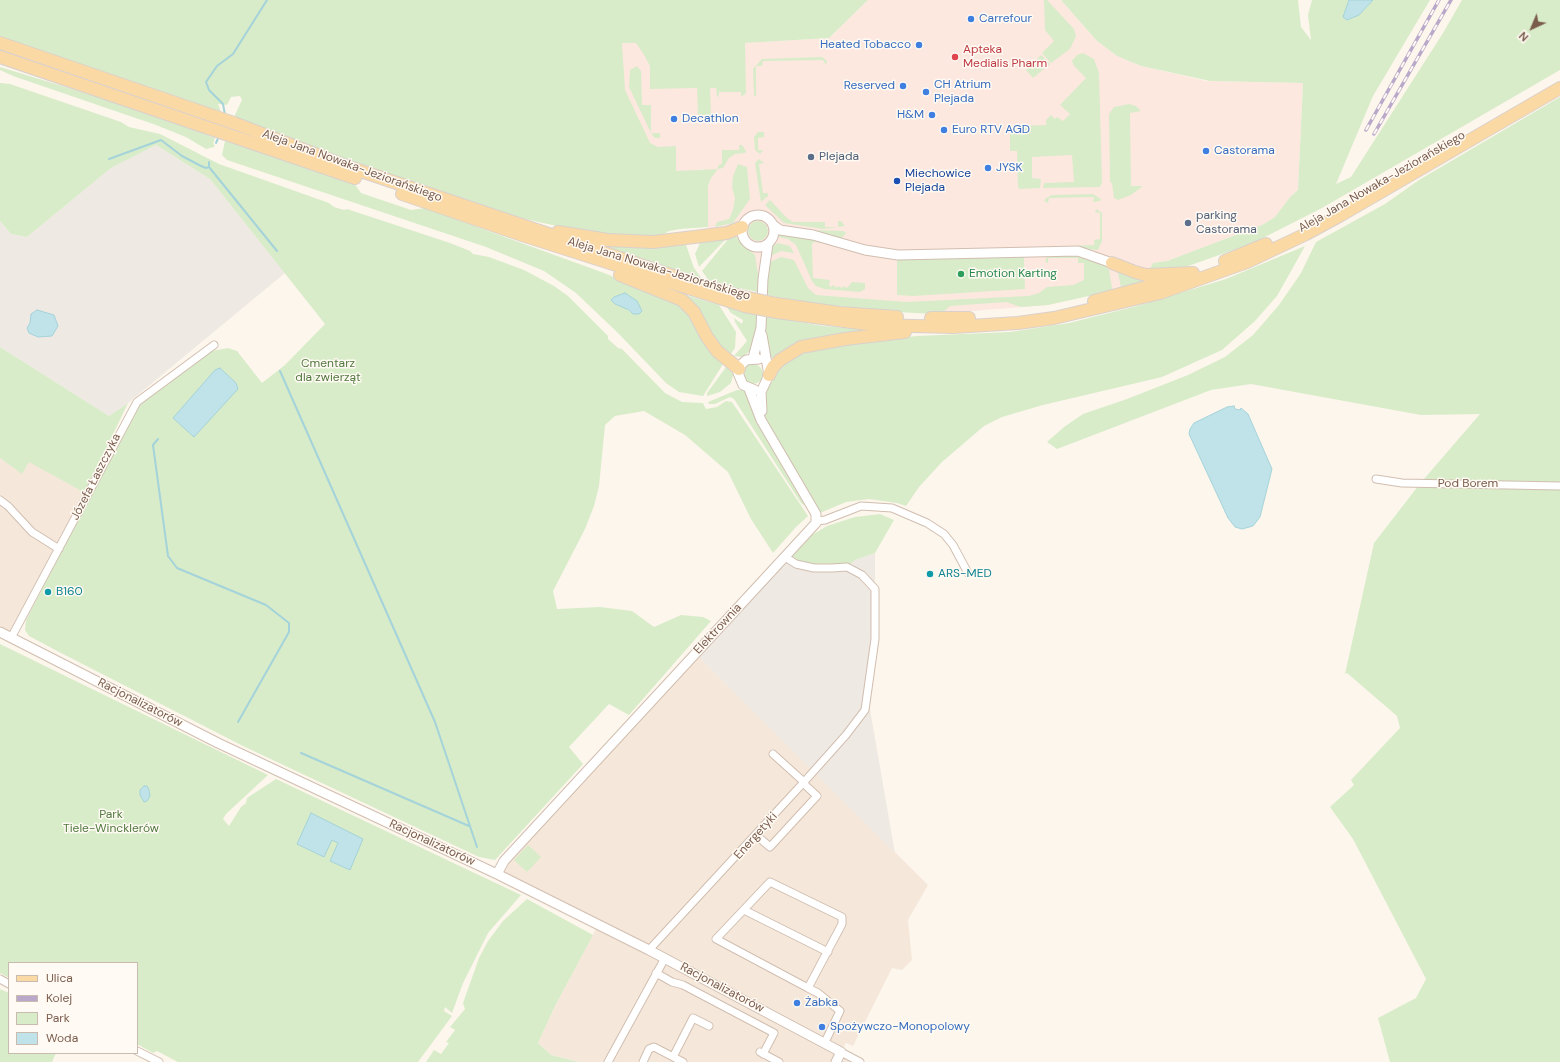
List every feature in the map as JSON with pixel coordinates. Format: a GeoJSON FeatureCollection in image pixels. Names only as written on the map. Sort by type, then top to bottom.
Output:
{"type":"FeatureCollection","features":[{"type":"Feature","properties":{"kind":"main road","name":"Aleja Jana Nowaka-Jeziorańskiego"},"geometry":{"type":"LineString","coordinates":[[0,43],[234,123],[522,231]]}},
{"type":"Feature","properties":{"kind":"main road","name":"Aleja Jana Nowaka-Jeziorańskiego"},"geometry":{"type":"LineString","coordinates":[[0,57],[212,129],[522,231],[690,286],[745,302],[874,325],[953,327],[1002,324],[1054,318],[1115,305],[1160,294],[1247,262],[1341,215],[1560,88]]}},
{"type":"Feature","properties":{"kind":"main road","name":"Aleja Jana Nowaka-Jeziorańskiego"},"geometry":{"type":"LineString","coordinates":[[777,308],[884,317],[999,318],[1051,311],[1126,294],[1193,274],[1238,257],[1313,222],[1560,80]]}},
{"type":"Feature","properties":{"kind":"main road"},"geometry":{"type":"LineString","coordinates":[[522,231],[608,240],[652,242],[727,233],[742,227]]}},
{"type":"Feature","properties":{"kind":"main road"},"geometry":{"type":"LineString","coordinates":[[522,231],[682,300],[694,312],[707,337],[717,351],[739,368]]}},
{"type":"Feature","properties":{"kind":"main road"},"geometry":{"type":"LineString","coordinates":[[1112,263],[1146,275],[1168,276],[1193,274]]}},
{"type":"Feature","properties":{"kind":"main road"},"geometry":{"type":"LineString","coordinates":[[767,374],[783,357],[794,350],[811,344],[901,332],[956,330],[1002,324]]}},
{"type":"Feature","properties":{"kind":"street"},"geometry":{"type":"LineString","coordinates":[[768,244],[756,247],[746,242],[742,235],[742,227],[748,219],[758,215],[765,217],[780,230],[814,235],[865,250],[898,255],[1078,251],[1112,263]]}},
{"type":"Feature","properties":{"kind":"street"},"geometry":{"type":"LineString","coordinates":[[766,428],[761,392],[767,374],[761,328],[763,279],[768,244],[773,236],[773,225]]}},
{"type":"Feature","properties":{"kind":"street"},"geometry":{"type":"LineString","coordinates":[[756,247],[763,279]]}},
{"type":"Feature","properties":{"kind":"street"},"geometry":{"type":"LineString","coordinates":[[753,358],[761,328]]}},
{"type":"Feature","properties":{"kind":"street","name":"Józefa Łaszczyka"},"geometry":{"type":"LineString","coordinates":[[11,638],[137,402],[214,345]]}},
{"type":"Feature","properties":{"kind":"street"},"geometry":{"type":"LineString","coordinates":[[767,374],[760,360],[753,358],[746,360],[739,368],[739,378],[741,383],[749,389],[761,420],[812,507],[817,521],[828,519],[851,509],[872,505],[892,508],[927,523],[938,530],[948,539],[968,572]]}},
{"type":"Feature","properties":{"kind":"street"},"geometry":{"type":"LineString","coordinates":[[749,389],[759,389],[767,374]]}},
{"type":"Feature","properties":{"kind":"street","name":"Pod Borem"},"geometry":{"type":"LineString","coordinates":[[1376,479],[1402,484],[1560,486]]}},
{"type":"Feature","properties":{"kind":"street"},"geometry":{"type":"LineString","coordinates":[[0,500],[32,532],[59,550]]}},
{"type":"Feature","properties":{"kind":"street","name":"Elektrownia"},"geometry":{"type":"LineString","coordinates":[[497,874],[504,861],[817,521]]}},
{"type":"Feature","properties":{"kind":"street","name":"Energetyki"},"geometry":{"type":"LineString","coordinates":[[649,950],[804,783],[846,736],[865,710],[868,698],[875,639],[875,589],[862,575],[847,566],[814,568],[796,564],[785,557]]}},
{"type":"Feature","properties":{"kind":"street","name":"Racjonalizatorów"},"geometry":{"type":"LineString","coordinates":[[0,632],[218,743],[497,874],[665,958],[860,1062]]}},
{"type":"Feature","properties":{"kind":"street"},"geometry":{"type":"LineString","coordinates":[[756,835],[770,847],[817,796],[773,754]]}},
{"type":"Feature","properties":{"kind":"street"},"geometry":{"type":"LineString","coordinates":[[808,988],[842,924],[842,917],[770,882],[716,939],[808,988],[818,993],[840,1012],[825,1042]]}},
{"type":"Feature","properties":{"kind":"street"},"geometry":{"type":"LineString","coordinates":[[744,910],[828,952]]}},
{"type":"Feature","properties":{"kind":"street"},"geometry":{"type":"LineString","coordinates":[[608,1062],[665,958]]}},
{"type":"Feature","properties":{"kind":"street"},"geometry":{"type":"LineString","coordinates":[[656,973],[672,982],[684,985],[774,1033],[761,1052],[779,1062]]}},
{"type":"Feature","properties":{"kind":"street"},"geometry":{"type":"LineString","coordinates":[[673,1057],[693,1018],[709,1026]]}},
{"type":"Feature","properties":{"kind":"street"},"geometry":{"type":"LineString","coordinates":[[642,1062],[649,1049],[654,1047],[683,1062]]}},
{"type":"Feature","properties":{"kind":"street"},"geometry":{"type":"LineString","coordinates":[[138,1052],[159,1062]]}},
{"type":"Feature","properties":{"kind":"street"},"geometry":{"type":"LineString","coordinates":[[836,1062],[841,1052]]}},
{"type":"Feature","properties":{"kind":"shaded area"},"geometry":{"type":"Polygon","coordinates":[[[868,0],[1061,0],[1097,41],[1117,56],[1141,66],[1206,81],[1303,83],[1298,190],[1290,197],[1275,217],[1262,225],[1167,261],[1153,263],[1142,283],[1048,305],[934,314],[778,297],[755,292],[756,274],[735,237],[707,241],[708,186],[711,178],[702,169],[698,171],[658,171],[610,65],[622,43],[740,43],[829,38],[868,0]]]}},
{"type":"Feature","properties":{"kind":"shaded area"},"geometry":{"type":"Polygon","coordinates":[[[156,145],[210,179],[285,273],[128,403],[109,416],[0,347],[0,221],[11,234],[27,237],[111,168],[156,145]]]}},
{"type":"Feature","properties":{"kind":"shaded area"},"geometry":{"type":"Polygon","coordinates":[[[0,458],[22,473],[29,461],[85,493],[11,638],[0,632],[0,458]]]}},
{"type":"Feature","properties":{"kind":"shaded area"},"geometry":{"type":"Polygon","coordinates":[[[875,553],[875,639],[868,698],[895,853],[698,656],[789,560],[847,567],[855,560],[875,553]]]}},
{"type":"Feature","properties":{"kind":"shaded area"},"geometry":{"type":"Polygon","coordinates":[[[695,653],[928,885],[908,920],[912,960],[902,970],[892,968],[853,1046],[846,1043],[841,1052],[860,1062],[579,1062],[551,1055],[538,1043],[555,1006],[598,925],[497,874],[695,653]]]}},
{"type":"Feature","properties":{"kind":"green space"},"geometry":{"type":"Polygon","coordinates":[[[0,0],[868,0],[829,38],[745,43],[746,93],[741,97],[741,92],[719,92],[719,97],[717,96],[716,88],[710,88],[711,115],[698,115],[697,88],[650,89],[650,66],[643,53],[636,43],[622,43],[625,90],[650,143],[658,147],[676,146],[676,171],[718,169],[711,178],[708,186],[708,227],[669,231],[659,237],[619,235],[571,229],[525,219],[277,136],[234,117],[242,100],[240,96],[231,97],[227,105],[218,104],[221,112],[29,47],[0,36],[0,0]]]}},
{"type":"Feature","properties":{"kind":"green space"},"geometry":{"type":"Polygon","coordinates":[[[1044,0],[1047,0],[1074,29],[1076,36],[1070,49],[1051,63],[1042,53],[1054,41],[1045,30],[1044,0]]]}},
{"type":"Feature","properties":{"kind":"green space"},"geometry":{"type":"Polygon","coordinates":[[[1061,0],[1298,0],[1301,27],[1311,40],[1308,15],[1312,0],[1348,0],[1349,3],[1343,17],[1359,15],[1373,0],[1430,0],[1373,96],[1336,184],[1351,177],[1443,33],[1462,0],[1560,0],[1560,70],[1322,208],[1253,243],[1177,270],[1148,272],[1153,263],[1167,261],[1262,225],[1275,217],[1290,197],[1298,190],[1303,83],[1210,81],[1141,66],[1117,56],[1097,41],[1061,0]]]}},
{"type":"Feature","properties":{"kind":"green space"},"geometry":{"type":"Polygon","coordinates":[[[0,47],[212,120],[211,123],[0,53],[0,47]]]}},
{"type":"Feature","properties":{"kind":"green space"},"geometry":{"type":"Polygon","coordinates":[[[1083,53],[1094,59],[1099,73],[1102,182],[1100,187],[1043,188],[1044,183],[1074,182],[1072,155],[1032,157],[1032,178],[1041,179],[1040,188],[1020,189],[1018,187],[1017,151],[1010,151],[1010,126],[1046,125],[1046,120],[1051,115],[1055,119],[1057,117],[1063,121],[1070,114],[1060,105],[1086,78],[1074,66],[1072,61],[1077,55],[1083,53]]]}},
{"type":"Feature","properties":{"kind":"green space"},"geometry":{"type":"Polygon","coordinates":[[[1041,55],[1050,64],[1033,78],[1026,70],[1041,55]]]}},
{"type":"Feature","properties":{"kind":"green space"},"geometry":{"type":"Polygon","coordinates":[[[822,57],[827,61],[826,65],[823,60],[763,61],[762,66],[756,66],[756,96],[754,96],[753,69],[762,59],[822,57]]]}},
{"type":"Feature","properties":{"kind":"green space"},"geometry":{"type":"Polygon","coordinates":[[[637,66],[641,71],[642,105],[651,105],[651,133],[629,87],[630,70],[637,66]]]}},
{"type":"Feature","properties":{"kind":"green space"},"geometry":{"type":"Polygon","coordinates":[[[0,67],[134,108],[215,138],[213,144],[215,145],[214,147],[206,149],[186,137],[156,125],[13,76],[0,70],[0,67]]]}},
{"type":"Feature","properties":{"kind":"green space","name":"Cmentarz dla zwierząt"},"geometry":{"type":"Polygon","coordinates":[[[0,83],[10,84],[121,122],[129,127],[160,134],[219,164],[329,203],[334,207],[344,210],[347,209],[450,243],[470,251],[473,254],[489,257],[524,270],[554,286],[568,296],[608,336],[608,339],[618,348],[622,349],[665,393],[682,402],[703,403],[706,409],[717,407],[726,401],[732,402],[808,516],[773,553],[751,519],[728,472],[685,435],[644,411],[615,416],[605,425],[599,486],[594,506],[585,529],[553,591],[557,609],[600,607],[632,611],[654,627],[681,615],[703,617],[711,621],[629,715],[609,704],[569,747],[583,764],[495,860],[479,857],[243,746],[29,636],[25,630],[26,620],[139,403],[212,351],[228,348],[237,351],[262,383],[285,365],[325,324],[210,179],[156,145],[111,168],[27,237],[11,234],[0,221],[0,83]]]}},
{"type":"Feature","properties":{"kind":"green space"},"geometry":{"type":"Polygon","coordinates":[[[1560,97],[1560,482],[1428,481],[1424,479],[1480,414],[1421,415],[1251,384],[1211,390],[1057,449],[1047,442],[1064,427],[1083,414],[1127,399],[1188,375],[1225,357],[1253,335],[1279,305],[1301,273],[1316,242],[1385,204],[1419,180],[1560,97]]]}},
{"type":"Feature","properties":{"kind":"green space"},"geometry":{"type":"Polygon","coordinates":[[[1129,104],[1136,106],[1141,111],[1130,113],[1131,186],[1143,186],[1131,195],[1118,200],[1114,198],[1112,183],[1110,182],[1109,114],[1114,107],[1129,104]]]}},
{"type":"Feature","properties":{"kind":"green space"},"geometry":{"type":"Polygon","coordinates":[[[758,132],[764,132],[764,137],[758,138],[758,150],[763,150],[760,154],[755,150],[754,137],[758,132]]]}},
{"type":"Feature","properties":{"kind":"green space"},"geometry":{"type":"Polygon","coordinates":[[[651,133],[660,133],[660,138],[655,138],[651,133]]]}},
{"type":"Feature","properties":{"kind":"green space"},"geometry":{"type":"Polygon","coordinates":[[[225,141],[354,183],[361,193],[411,210],[425,208],[604,273],[670,300],[681,305],[725,361],[703,396],[679,392],[666,383],[618,333],[576,293],[544,271],[486,247],[227,160],[222,155],[225,141]],[[617,296],[614,297],[615,304],[622,305],[633,314],[638,306],[637,301],[617,296]]]}},
{"type":"Feature","properties":{"kind":"green space"},"geometry":{"type":"Polygon","coordinates":[[[739,145],[742,145],[746,151],[745,153],[735,154],[729,158],[723,168],[718,169],[718,165],[722,164],[722,150],[739,150],[739,145]]]}},
{"type":"Feature","properties":{"kind":"green space"},"geometry":{"type":"Polygon","coordinates":[[[759,159],[764,163],[759,164],[763,193],[768,193],[768,196],[761,202],[755,163],[759,159]]]}},
{"type":"Feature","properties":{"kind":"green space"},"geometry":{"type":"Polygon","coordinates":[[[738,164],[747,167],[750,199],[733,223],[715,227],[717,222],[729,219],[733,210],[735,198],[732,187],[733,176],[738,164]]]}},
{"type":"Feature","properties":{"kind":"green space"},"geometry":{"type":"Polygon","coordinates":[[[1093,194],[1101,199],[1100,201],[1093,202],[1094,197],[1049,198],[1048,203],[1044,201],[1052,195],[1093,194]]]}},
{"type":"Feature","properties":{"kind":"green space"},"geometry":{"type":"Polygon","coordinates":[[[770,200],[787,218],[793,222],[825,222],[825,227],[838,227],[823,229],[784,223],[765,205],[770,200]]]}},
{"type":"Feature","properties":{"kind":"green space"},"geometry":{"type":"Polygon","coordinates":[[[1096,209],[1102,213],[1102,241],[1098,250],[1047,247],[1094,245],[1094,240],[1100,239],[1100,213],[1095,212],[1096,209]]]}},
{"type":"Feature","properties":{"kind":"green space"},"geometry":{"type":"Polygon","coordinates":[[[758,221],[765,224],[768,231],[765,238],[758,241],[751,238],[748,231],[751,224],[758,221]]]}},
{"type":"Feature","properties":{"kind":"green space"},"geometry":{"type":"Polygon","coordinates":[[[838,221],[841,221],[845,226],[838,227],[838,221]]]}},
{"type":"Feature","properties":{"kind":"green space"},"geometry":{"type":"Polygon","coordinates":[[[807,230],[844,231],[846,233],[841,239],[807,230]]]}},
{"type":"Feature","properties":{"kind":"green space"},"geometry":{"type":"Polygon","coordinates":[[[779,234],[821,241],[821,243],[814,242],[812,244],[813,278],[830,280],[829,285],[831,287],[833,285],[837,288],[838,286],[842,288],[844,286],[847,288],[852,282],[865,283],[865,289],[860,292],[824,289],[816,286],[812,281],[796,245],[788,239],[778,237],[779,234]]]}},
{"type":"Feature","properties":{"kind":"green space"},"geometry":{"type":"Polygon","coordinates":[[[736,237],[755,255],[759,280],[758,292],[710,282],[702,271],[729,238],[736,237]]]}},
{"type":"Feature","properties":{"kind":"green space"},"geometry":{"type":"Polygon","coordinates":[[[726,239],[699,267],[695,254],[700,243],[703,241],[726,239]]]}},
{"type":"Feature","properties":{"kind":"green space"},"geometry":{"type":"Polygon","coordinates":[[[585,241],[685,242],[694,268],[702,279],[585,241]]]}},
{"type":"Feature","properties":{"kind":"green space"},"geometry":{"type":"Polygon","coordinates":[[[778,243],[790,246],[794,253],[781,251],[769,257],[770,248],[778,243]]]}},
{"type":"Feature","properties":{"kind":"green space"},"geometry":{"type":"Polygon","coordinates":[[[1305,246],[1277,296],[1255,321],[1222,350],[1162,377],[1043,405],[1002,417],[984,426],[942,462],[919,487],[906,506],[897,503],[869,499],[846,502],[820,513],[768,423],[763,411],[765,392],[773,380],[777,369],[800,353],[820,347],[917,336],[1010,332],[1069,323],[1137,306],[1226,279],[1305,246]]]}},
{"type":"Feature","properties":{"kind":"green space"},"geometry":{"type":"Polygon","coordinates":[[[1047,256],[1078,256],[1105,265],[1109,270],[1112,288],[1111,291],[1048,305],[1021,307],[1006,302],[950,306],[942,313],[934,314],[879,311],[806,302],[766,295],[767,268],[770,262],[781,257],[794,260],[808,288],[816,295],[906,302],[1028,296],[1039,293],[1047,287],[1073,285],[1084,280],[1084,263],[1078,263],[1078,258],[1048,258],[1048,263],[1045,262],[1047,256]]]}},
{"type":"Feature","properties":{"kind":"green space","name":"Emotion Karting"},"geometry":{"type":"Polygon","coordinates":[[[1024,257],[1025,289],[913,296],[897,295],[897,259],[1024,257]]]}},
{"type":"Feature","properties":{"kind":"green space"},"geometry":{"type":"Polygon","coordinates":[[[1120,272],[1154,280],[1121,287],[1118,273],[1120,272]]]}},
{"type":"Feature","properties":{"kind":"green space"},"geometry":{"type":"Polygon","coordinates":[[[662,288],[719,305],[736,332],[735,348],[730,355],[662,288]]]}},
{"type":"Feature","properties":{"kind":"green space"},"geometry":{"type":"Polygon","coordinates":[[[726,306],[757,314],[756,342],[752,349],[743,357],[734,356],[747,341],[734,318],[742,324],[743,320],[731,313],[726,306]]]}},
{"type":"Feature","properties":{"kind":"green space"},"geometry":{"type":"Polygon","coordinates":[[[765,316],[823,326],[871,330],[770,357],[766,344],[765,316]]]}},
{"type":"Feature","properties":{"kind":"green space"},"geometry":{"type":"Polygon","coordinates":[[[0,347],[109,416],[128,403],[85,493],[29,462],[22,474],[0,458],[0,347]]]}},
{"type":"Feature","properties":{"kind":"green space"},"geometry":{"type":"Polygon","coordinates":[[[729,363],[734,372],[731,383],[720,392],[707,396],[707,393],[729,363]]]}},
{"type":"Feature","properties":{"kind":"green space"},"geometry":{"type":"Polygon","coordinates":[[[753,364],[760,367],[763,374],[760,381],[753,384],[746,381],[743,374],[746,367],[753,364]]]}},
{"type":"Feature","properties":{"kind":"green space"},"geometry":{"type":"Polygon","coordinates":[[[737,390],[743,390],[749,394],[808,508],[801,503],[734,399],[730,397],[715,404],[709,404],[708,402],[737,390]]]}},
{"type":"Feature","properties":{"kind":"green space"},"geometry":{"type":"Polygon","coordinates":[[[1419,485],[1560,488],[1560,1062],[1390,1062],[1378,1018],[1416,998],[1426,979],[1353,839],[1330,807],[1354,785],[1351,780],[1400,728],[1397,716],[1347,673],[1345,674],[1374,543],[1419,485]]]}},
{"type":"Feature","properties":{"kind":"green space"},"geometry":{"type":"Polygon","coordinates":[[[880,514],[894,520],[875,553],[855,560],[847,567],[832,568],[789,560],[812,535],[827,526],[855,517],[880,514]]]}},
{"type":"Feature","properties":{"kind":"green space","name":"Park Tiele-Wincklerów"},"geometry":{"type":"Polygon","coordinates":[[[0,644],[268,775],[226,814],[223,819],[229,826],[241,807],[246,803],[247,798],[276,779],[521,895],[488,933],[463,983],[452,1013],[445,1007],[444,1011],[452,1016],[418,1062],[178,1062],[157,1051],[153,1053],[138,1045],[138,962],[8,962],[8,977],[0,973],[0,644]]]}},
{"type":"Feature","properties":{"kind":"green space"},"geometry":{"type":"Polygon","coordinates":[[[528,845],[541,857],[527,872],[514,860],[528,845]]]}},
{"type":"Feature","properties":{"kind":"green space"},"geometry":{"type":"Polygon","coordinates":[[[527,899],[593,935],[555,1006],[538,1043],[551,1055],[579,1062],[426,1062],[434,1050],[441,1054],[449,1043],[446,1042],[455,1030],[450,1027],[465,1009],[463,1003],[479,958],[488,941],[503,921],[527,899]]]}},
{"type":"Feature","properties":{"kind":"green space"},"geometry":{"type":"Polygon","coordinates":[[[0,989],[8,993],[8,1054],[56,1054],[52,1062],[0,1062],[0,989]]]}},
{"type":"Feature","properties":{"kind":"water"},"geometry":{"type":"Polygon","coordinates":[[[1349,0],[1373,0],[1359,15],[1347,20],[1343,17],[1349,0]]]}},
{"type":"Feature","properties":{"kind":"water"},"geometry":{"type":"Polygon","coordinates":[[[625,293],[637,301],[642,311],[639,314],[633,314],[629,310],[615,304],[611,300],[614,297],[625,293]]]}},
{"type":"Feature","properties":{"kind":"water"},"geometry":{"type":"Polygon","coordinates":[[[37,310],[54,315],[58,326],[52,336],[38,337],[29,333],[27,328],[30,323],[31,314],[37,310]]]}},
{"type":"Feature","properties":{"kind":"water"},"geometry":{"type":"Polygon","coordinates":[[[220,368],[236,383],[238,389],[194,437],[173,418],[215,370],[220,368]]]}},
{"type":"Feature","properties":{"kind":"water"},"geometry":{"type":"Polygon","coordinates":[[[1234,406],[1235,409],[1240,410],[1241,408],[1248,414],[1272,469],[1260,517],[1253,526],[1242,529],[1235,527],[1228,518],[1189,434],[1194,423],[1227,407],[1234,406]]]}},
{"type":"Feature","properties":{"kind":"water"},"geometry":{"type":"Polygon","coordinates":[[[144,786],[147,786],[150,796],[147,801],[144,802],[140,795],[140,790],[144,786]]]}},
{"type":"Feature","properties":{"kind":"water"},"geometry":{"type":"Polygon","coordinates":[[[311,813],[363,839],[350,870],[330,861],[338,843],[332,840],[324,857],[297,844],[311,813]]]}},
{"type":"Feature","properties":{"kind":"waterway"},"geometry":{"type":"LineString","coordinates":[[225,115],[223,104],[209,90],[206,82],[217,66],[233,54],[267,0]]}},
{"type":"Feature","properties":{"kind":"waterway"},"geometry":{"type":"LineString","coordinates":[[216,143],[219,136]]}},
{"type":"Feature","properties":{"kind":"waterway"},"geometry":{"type":"LineString","coordinates":[[109,159],[161,140],[182,156],[201,166],[206,168],[209,167]]}},
{"type":"Feature","properties":{"kind":"waterway"},"geometry":{"type":"LineString","coordinates":[[209,162],[209,167],[277,251]]}},
{"type":"Feature","properties":{"kind":"waterway"},"geometry":{"type":"LineString","coordinates":[[280,371],[435,722],[477,847]]}},
{"type":"Feature","properties":{"kind":"waterway"},"geometry":{"type":"LineString","coordinates":[[158,439],[153,445],[168,556],[177,568],[266,605],[289,623],[289,632],[238,722]]}},
{"type":"Feature","properties":{"kind":"waterway"},"geometry":{"type":"LineString","coordinates":[[301,753],[469,826]]}},
{"type":"Feature","properties":{"kind":"railway"},"geometry":{"type":"LineString","coordinates":[[1366,130],[1439,0]]}},
{"type":"Feature","properties":{"kind":"railway"},"geometry":{"type":"LineString","coordinates":[[1374,134],[1451,0]]}},
{"type":"Feature","properties":{"kind":"place","name":"Carrefour"},"geometry":{"type":"Point","coordinates":[971,19]}},
{"type":"Feature","properties":{"kind":"place","name":"Heated Tobacco"},"geometry":{"type":"Point","coordinates":[919,45]}},
{"type":"Feature","properties":{"kind":"place","name":"Apteka Medialis Pharm"},"geometry":{"type":"Point","coordinates":[955,57]}},
{"type":"Feature","properties":{"kind":"place","name":"Reserved"},"geometry":{"type":"Point","coordinates":[903,86]}},
{"type":"Feature","properties":{"kind":"place","name":"CH Atrium Plejada"},"geometry":{"type":"Point","coordinates":[926,92]}},
{"type":"Feature","properties":{"kind":"place","name":"H&M"},"geometry":{"type":"Point","coordinates":[932,115]}},
{"type":"Feature","properties":{"kind":"place","name":"Decathlon"},"geometry":{"type":"Point","coordinates":[674,119]}},
{"type":"Feature","properties":{"kind":"place","name":"Euro RTV AGD"},"geometry":{"type":"Point","coordinates":[944,130]}},
{"type":"Feature","properties":{"kind":"place","name":"Castorama"},"geometry":{"type":"Point","coordinates":[1206,151]}},
{"type":"Feature","properties":{"kind":"place","name":"Plejada"},"geometry":{"type":"Point","coordinates":[811,157]}},
{"type":"Feature","properties":{"kind":"place","name":"JYSK"},"geometry":{"type":"Point","coordinates":[988,168]}},
{"type":"Feature","properties":{"kind":"place","name":"Miechowice Plejada"},"geometry":{"type":"Point","coordinates":[897,181]}},
{"type":"Feature","properties":{"kind":"place","name":"parking Castorama"},"geometry":{"type":"Point","coordinates":[1188,223]}},
{"type":"Feature","properties":{"kind":"place","name":"Emotion Karting"},"geometry":{"type":"Point","coordinates":[961,274]}},
{"type":"Feature","properties":{"kind":"place","name":"ARS-MED"},"geometry":{"type":"Point","coordinates":[930,574]}},
{"type":"Feature","properties":{"kind":"place","name":"B160"},"geometry":{"type":"Point","coordinates":[48,592]}},
{"type":"Feature","properties":{"kind":"place","name":"Żabka"},"geometry":{"type":"Point","coordinates":[797,1003]}},
{"type":"Feature","properties":{"kind":"place","name":"Spożywczo-Monopolowy"},"geometry":{"type":"Point","coordinates":[822,1027]}}]}
